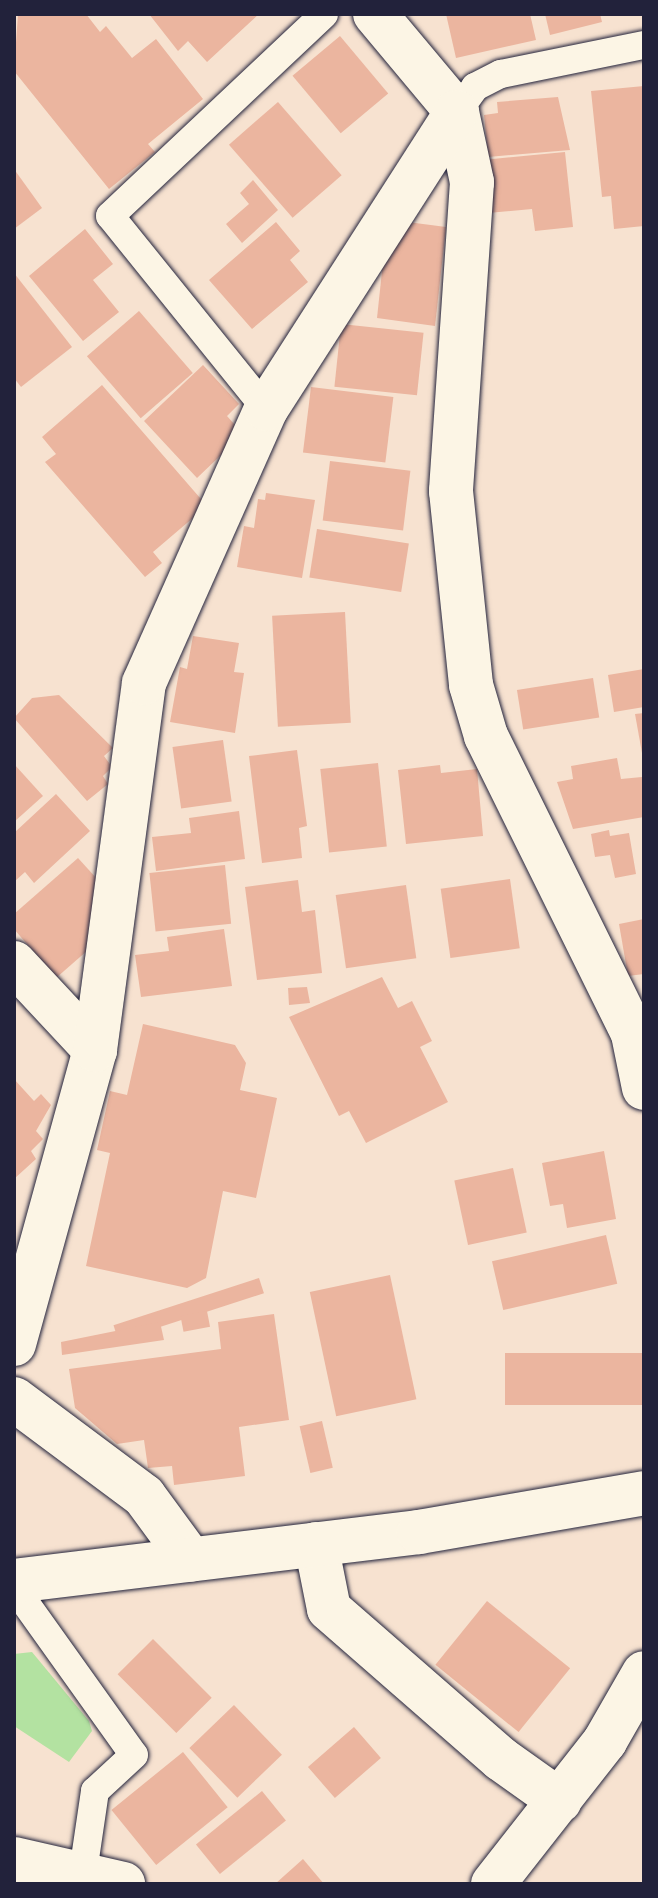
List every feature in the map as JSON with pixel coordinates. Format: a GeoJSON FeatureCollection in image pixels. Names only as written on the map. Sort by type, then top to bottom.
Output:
{"type":"FeatureCollection","features":[{"type":"Feature","properties":{"kind":"street"},"geometry":{"type":"LineString","coordinates":[[375,14],[457,112],[472,182],[451,491],[471,685],[486,736],[633,1034],[644,1088]]}},
{"type":"Feature","properties":{"kind":"street"},"geometry":{"type":"LineString","coordinates":[[14,1344],[95,1050],[144,683],[266,409],[457,112]]}},
{"type":"Feature","properties":{"kind":"street"},"geometry":{"type":"LineString","coordinates":[[14,963],[95,1050]]}},
{"type":"Feature","properties":{"kind":"street"},"geometry":{"type":"LineString","coordinates":[[14,1399],[144,1496],[191,1560]]}},
{"type":"Feature","properties":{"kind":"street"},"geometry":{"type":"LineString","coordinates":[[14,1584],[527,1516],[644,1493]]}},
{"type":"Feature","properties":{"kind":"street"},"geometry":{"type":"LineString","coordinates":[[316,1544],[329,1609],[501,1759],[560,1801]]}},
{"type":"Feature","properties":{"kind":"street"},"geometry":{"type":"LineString","coordinates":[[493,1884],[560,1801],[644,1673]]}},
{"type":"Feature","properties":{"kind":"street"},"geometry":{"type":"LineString","coordinates":[[14,1859],[103,1878]]}},
{"type":"Feature","properties":{"kind":"lane"},"geometry":{"type":"LineString","coordinates":[[266,409],[110,216],[324,14]]}},
{"type":"Feature","properties":{"kind":"lane"},"geometry":{"type":"LineString","coordinates":[[457,112],[475,87],[501,74],[644,45]]}},
{"type":"Feature","properties":{"kind":"lane"},"geometry":{"type":"LineString","coordinates":[[14,1584],[134,1755],[95,1791],[103,1878]]}},
{"type":"Feature","properties":{"kind":"green space"},"geometry":{"type":"Polygon","coordinates":[[[32,1652],[89,1721],[92,1731],[69,1762],[14,1726],[14,1654],[32,1652]]]}},
{"type":"Feature","properties":{"kind":"building"},"geometry":{"type":"Polygon","coordinates":[[[18,14],[86,14],[100,32],[106,26],[132,58],[156,39],[203,99],[148,144],[155,152],[109,189],[14,71],[18,14]]]}},
{"type":"Feature","properties":{"kind":"building"},"geometry":{"type":"Polygon","coordinates":[[[149,14],[259,14],[207,62],[188,41],[178,51],[149,14]]]}},
{"type":"Feature","properties":{"kind":"building"},"geometry":{"type":"Polygon","coordinates":[[[446,14],[530,14],[536,40],[456,58],[446,14]]]}},
{"type":"Feature","properties":{"kind":"building"},"geometry":{"type":"Polygon","coordinates":[[[545,14],[600,14],[602,22],[550,35],[545,14]]]}},
{"type":"Feature","properties":{"kind":"building"},"geometry":{"type":"Polygon","coordinates":[[[340,36],[388,93],[341,133],[293,76],[340,36]]]}},
{"type":"Feature","properties":{"kind":"building"},"geometry":{"type":"Polygon","coordinates":[[[644,86],[644,226],[614,229],[611,196],[602,197],[591,91],[644,86]]]}},
{"type":"Feature","properties":{"kind":"building"},"geometry":{"type":"Polygon","coordinates":[[[558,97],[570,150],[488,157],[484,115],[498,113],[497,102],[558,97]]]}},
{"type":"Feature","properties":{"kind":"building"},"geometry":{"type":"Polygon","coordinates":[[[278,102],[342,175],[293,218],[229,145],[278,102]]]}},
{"type":"Feature","properties":{"kind":"building"},"geometry":{"type":"Polygon","coordinates":[[[565,152],[573,227],[535,231],[532,209],[488,213],[483,160],[565,152]]]}},
{"type":"Feature","properties":{"kind":"building"},"geometry":{"type":"Polygon","coordinates":[[[14,169],[42,208],[14,229],[14,169]]]}},
{"type":"Feature","properties":{"kind":"building"},"geometry":{"type":"Polygon","coordinates":[[[253,180],[278,210],[242,243],[226,224],[249,204],[240,193],[253,180]]]}},
{"type":"Feature","properties":{"kind":"building"},"geometry":{"type":"Polygon","coordinates":[[[400,221],[446,227],[435,326],[377,318],[386,234],[400,221]]]}},
{"type":"Feature","properties":{"kind":"building"},"geometry":{"type":"Polygon","coordinates":[[[276,222],[300,251],[290,260],[308,282],[252,329],[209,280],[276,222]]]}},
{"type":"Feature","properties":{"kind":"building"},"geometry":{"type":"Polygon","coordinates":[[[85,229],[113,264],[93,280],[119,312],[83,341],[29,276],[85,229]]]}},
{"type":"Feature","properties":{"kind":"building"},"geometry":{"type":"Polygon","coordinates":[[[14,273],[72,347],[21,387],[14,378],[14,273]]]}},
{"type":"Feature","properties":{"kind":"building"},"geometry":{"type":"Polygon","coordinates":[[[139,311],[193,373],[141,418],[87,356],[139,311]]]}},
{"type":"Feature","properties":{"kind":"building"},"geometry":{"type":"Polygon","coordinates":[[[341,324],[424,333],[417,395],[334,387],[341,324]]]}},
{"type":"Feature","properties":{"kind":"building"},"geometry":{"type":"Polygon","coordinates":[[[203,365],[239,404],[227,416],[243,434],[197,478],[144,421],[203,365]]]}},
{"type":"Feature","properties":{"kind":"building"},"geometry":{"type":"Polygon","coordinates":[[[102,385],[207,506],[153,552],[162,563],[145,577],[45,462],[56,454],[42,437],[102,385]]]}},
{"type":"Feature","properties":{"kind":"building"},"geometry":{"type":"Polygon","coordinates":[[[311,387],[393,397],[385,463],[303,453],[311,387]]]}},
{"type":"Feature","properties":{"kind":"building"},"geometry":{"type":"Polygon","coordinates":[[[330,461],[410,471],[403,530],[323,521],[330,461]]]}},
{"type":"Feature","properties":{"kind":"building"},"geometry":{"type":"Polygon","coordinates":[[[266,493],[315,500],[302,578],[237,567],[244,526],[254,528],[258,499],[265,500],[266,493]]]}},
{"type":"Feature","properties":{"kind":"building"},"geometry":{"type":"Polygon","coordinates":[[[317,529],[409,544],[401,592],[309,577],[317,529]]]}},
{"type":"Feature","properties":{"kind":"building"},"geometry":{"type":"Polygon","coordinates":[[[345,612],[351,723],[278,727],[272,616],[345,612]]]}},
{"type":"Feature","properties":{"kind":"building"},"geometry":{"type":"Polygon","coordinates":[[[193,636],[239,643],[234,672],[244,673],[235,733],[170,722],[180,667],[187,669],[193,636]]]}},
{"type":"Feature","properties":{"kind":"building"},"geometry":{"type":"Polygon","coordinates":[[[644,669],[644,707],[614,712],[608,675],[644,669]]]}},
{"type":"Feature","properties":{"kind":"building"},"geometry":{"type":"Polygon","coordinates":[[[593,678],[599,718],[523,730],[517,690],[593,678]]]}},
{"type":"Feature","properties":{"kind":"building"},"geometry":{"type":"Polygon","coordinates":[[[59,695],[113,748],[104,756],[112,767],[103,776],[108,784],[87,801],[14,718],[32,698],[59,695]]]}},
{"type":"Feature","properties":{"kind":"building"},"geometry":{"type":"Polygon","coordinates":[[[644,713],[644,752],[642,753],[635,714],[644,713]]]}},
{"type":"Feature","properties":{"kind":"building"},"geometry":{"type":"Polygon","coordinates":[[[223,740],[232,801],[181,808],[172,747],[223,740]]]}},
{"type":"Feature","properties":{"kind":"building"},"geometry":{"type":"Polygon","coordinates":[[[297,750],[307,826],[299,828],[302,858],[262,863],[249,756],[297,750]]]}},
{"type":"Feature","properties":{"kind":"building"},"geometry":{"type":"Polygon","coordinates":[[[617,758],[621,779],[642,777],[644,817],[573,829],[557,782],[573,779],[571,766],[617,758]]]}},
{"type":"Feature","properties":{"kind":"building"},"geometry":{"type":"Polygon","coordinates":[[[378,763],[387,847],[329,853],[320,769],[378,763]]]}},
{"type":"Feature","properties":{"kind":"building"},"geometry":{"type":"Polygon","coordinates":[[[14,764],[43,796],[14,822],[14,764]]]}},
{"type":"Feature","properties":{"kind":"building"},"geometry":{"type":"Polygon","coordinates":[[[440,765],[441,773],[477,769],[483,836],[406,844],[398,770],[440,765]]]}},
{"type":"Feature","properties":{"kind":"building"},"geometry":{"type":"Polygon","coordinates":[[[56,794],[90,831],[34,883],[25,872],[14,882],[14,833],[56,794]]]}},
{"type":"Feature","properties":{"kind":"building"},"geometry":{"type":"Polygon","coordinates":[[[239,811],[245,859],[156,871],[152,837],[191,833],[189,818],[239,811]]]}},
{"type":"Feature","properties":{"kind":"building"},"geometry":{"type":"Polygon","coordinates":[[[609,830],[610,836],[629,833],[636,874],[615,878],[610,855],[595,857],[591,834],[609,830]]]}},
{"type":"Feature","properties":{"kind":"building"},"geometry":{"type":"Polygon","coordinates":[[[78,858],[98,880],[88,950],[56,978],[14,929],[14,914],[78,858]]]}},
{"type":"Feature","properties":{"kind":"building"},"geometry":{"type":"Polygon","coordinates":[[[225,865],[231,924],[156,932],[149,873],[225,865]]]}},
{"type":"Feature","properties":{"kind":"building"},"geometry":{"type":"Polygon","coordinates":[[[510,879],[520,948],[450,958],[441,889],[510,879]]]}},
{"type":"Feature","properties":{"kind":"building"},"geometry":{"type":"Polygon","coordinates":[[[298,880],[302,912],[315,910],[322,973],[257,980],[245,887],[298,880]]]}},
{"type":"Feature","properties":{"kind":"building"},"geometry":{"type":"Polygon","coordinates":[[[406,885],[416,958],[346,968],[336,895],[406,885]]]}},
{"type":"Feature","properties":{"kind":"building"},"geometry":{"type":"Polygon","coordinates":[[[644,919],[644,974],[628,976],[619,924],[644,919]]]}},
{"type":"Feature","properties":{"kind":"building"},"geometry":{"type":"Polygon","coordinates":[[[224,929],[232,986],[141,997],[135,955],[169,951],[167,937],[224,929]]]}},
{"type":"Feature","properties":{"kind":"building"},"geometry":{"type":"Polygon","coordinates":[[[382,977],[398,1008],[412,1001],[432,1041],[420,1047],[448,1102],[366,1143],[349,1111],[339,1116],[289,1017],[382,977]]]}},
{"type":"Feature","properties":{"kind":"building"},"geometry":{"type":"Polygon","coordinates":[[[307,987],[310,1003],[289,1005],[288,988],[307,987]]]}},
{"type":"Feature","properties":{"kind":"building"},"geometry":{"type":"Polygon","coordinates":[[[143,1024],[235,1045],[246,1063],[240,1090],[277,1098],[256,1198],[223,1191],[206,1278],[187,1288],[86,1266],[110,1153],[97,1150],[110,1091],[127,1095],[143,1024]]]}},
{"type":"Feature","properties":{"kind":"building"},"geometry":{"type":"Polygon","coordinates":[[[14,1079],[34,1101],[41,1094],[51,1105],[36,1131],[43,1139],[31,1151],[36,1159],[14,1179],[14,1079]]]}},
{"type":"Feature","properties":{"kind":"building"},"geometry":{"type":"Polygon","coordinates":[[[604,1151],[616,1219],[567,1228],[563,1204],[550,1206],[542,1163],[604,1151]]]}},
{"type":"Feature","properties":{"kind":"building"},"geometry":{"type":"Polygon","coordinates":[[[513,1168],[527,1233],[468,1245],[454,1180],[513,1168]]]}},
{"type":"Feature","properties":{"kind":"building"},"geometry":{"type":"Polygon","coordinates":[[[606,1235],[617,1284],[503,1310],[492,1261],[606,1235]]]}},
{"type":"Feature","properties":{"kind":"building"},"geometry":{"type":"Polygon","coordinates":[[[390,1275],[416,1399],[336,1416],[310,1292],[390,1275]]]}},
{"type":"Feature","properties":{"kind":"building"},"geometry":{"type":"Polygon","coordinates":[[[259,1278],[264,1293],[118,1340],[113,1325],[259,1278]]]}},
{"type":"Feature","properties":{"kind":"building"},"geometry":{"type":"Polygon","coordinates":[[[207,1311],[210,1327],[184,1332],[180,1316],[207,1311]]]}},
{"type":"Feature","properties":{"kind":"building"},"geometry":{"type":"Polygon","coordinates":[[[274,1314],[289,1420],[239,1427],[245,1476],[174,1485],[172,1466],[148,1468],[144,1440],[117,1444],[75,1408],[69,1369],[221,1349],[218,1322],[274,1314]]]}},
{"type":"Feature","properties":{"kind":"building"},"geometry":{"type":"Polygon","coordinates":[[[160,1322],[164,1340],[62,1355],[61,1342],[160,1322]]]}},
{"type":"Feature","properties":{"kind":"building"},"geometry":{"type":"Polygon","coordinates":[[[505,1353],[644,1353],[644,1405],[505,1405],[505,1353]]]}},
{"type":"Feature","properties":{"kind":"building"},"geometry":{"type":"Polygon","coordinates":[[[322,1421],[333,1468],[310,1473],[300,1426],[322,1421]]]}},
{"type":"Feature","properties":{"kind":"building"},"geometry":{"type":"Polygon","coordinates":[[[487,1601],[570,1668],[519,1732],[435,1665],[487,1601]]]}},
{"type":"Feature","properties":{"kind":"building"},"geometry":{"type":"Polygon","coordinates":[[[153,1639],[212,1698],[176,1733],[118,1674],[153,1639]]]}},
{"type":"Feature","properties":{"kind":"building"},"geometry":{"type":"Polygon","coordinates":[[[234,1705],[282,1755],[237,1798],[189,1748],[234,1705]]]}},
{"type":"Feature","properties":{"kind":"building"},"geometry":{"type":"Polygon","coordinates":[[[354,1727],[381,1758],[335,1798],[308,1767],[354,1727]]]}},
{"type":"Feature","properties":{"kind":"building"},"geometry":{"type":"Polygon","coordinates":[[[183,1752],[228,1807],[156,1865],[112,1810],[183,1752]]]}},
{"type":"Feature","properties":{"kind":"building"},"geometry":{"type":"Polygon","coordinates":[[[262,1791],[286,1821],[220,1874],[196,1844],[262,1791]]]}},
{"type":"Feature","properties":{"kind":"building"},"geometry":{"type":"Polygon","coordinates":[[[303,1859],[324,1884],[275,1884],[303,1859]]]}}]}
